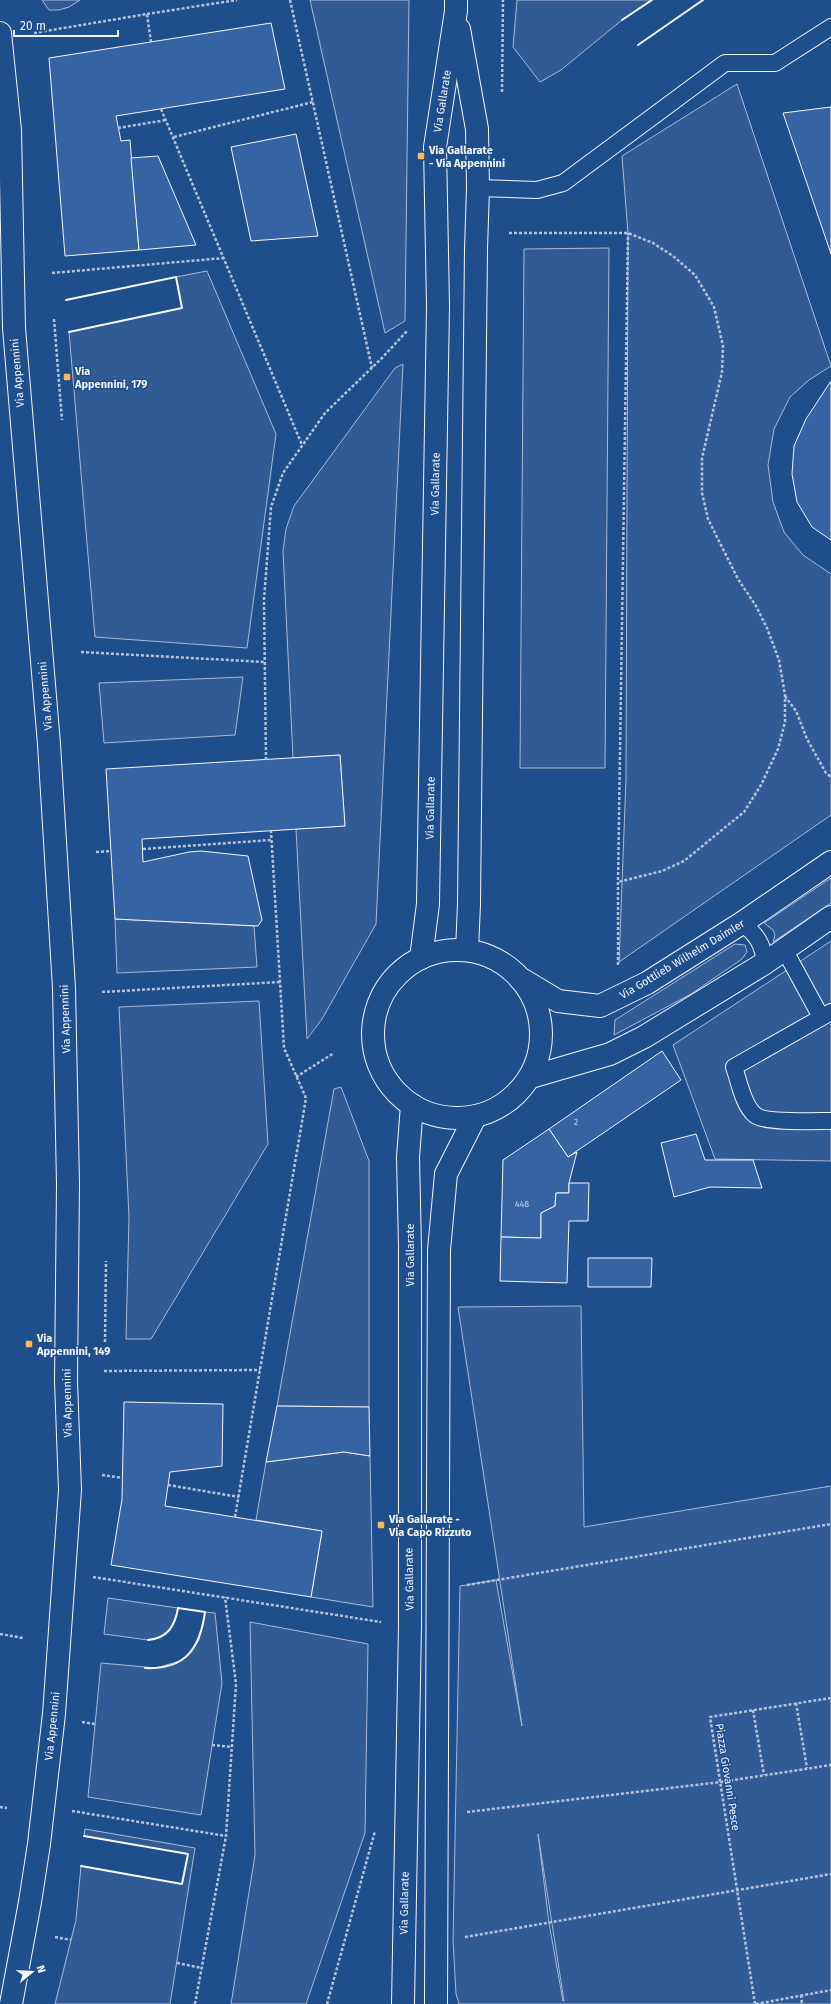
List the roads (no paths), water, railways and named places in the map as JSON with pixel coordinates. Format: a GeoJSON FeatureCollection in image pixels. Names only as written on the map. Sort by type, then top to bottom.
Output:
{"type":"FeatureCollection","features":[{"type":"Feature","properties":{"kind":"main road","name":"Via Gallarate"},"geometry":{"type":"LineString","coordinates":[[456,6],[476,129],[478,188],[476,249],[469,904],[466,950]]}},
{"type":"Feature","properties":{"kind":"main road","name":"Via Gallarate"},"geometry":{"type":"LineString","coordinates":[[421,958],[428,904],[438,306],[435,147],[456,6]]}},
{"type":"Feature","properties":{"kind":"main road","name":"Via Appennini"},"geometry":{"type":"LineString","coordinates":[[0,33],[10,130],[14,328],[49,744],[64,988],[68,1184],[66,1381],[70,1490],[60,1644],[51,1745],[30,1902],[11,2004]]}},
{"type":"Feature","properties":{"kind":"main road","name":"Via Gottlieb Wilhelm Daimler"},"geometry":{"type":"LineString","coordinates":[[522,980],[558,1001],[600,1006],[647,983],[742,923],[831,862]]}},
{"type":"Feature","properties":{"kind":"main road"},"geometry":{"type":"LineString","coordinates":[[531,1077],[610,1054],[675,1020],[765,963],[831,917]]}},
{"type":"Feature","properties":{"kind":"main road"},"geometry":{"type":"LineString","coordinates":[[444,950],[466,950],[498,960],[522,980],[539,1014],[541,1044],[531,1077],[507,1103],[475,1118],[442,1118],[412,1105],[392,1088],[378,1065],[373,1039],[378,1006],[394,978],[421,958],[444,950]]}},
{"type":"Feature","properties":{"kind":"main road","name":"Via Gallarate"},"geometry":{"type":"LineString","coordinates":[[403,2004],[410,1625],[410,1248],[408,1157],[412,1105]]}},
{"type":"Feature","properties":{"kind":"main road"},"geometry":{"type":"LineString","coordinates":[[436,2004],[439,1250],[446,1174],[475,1118]]}},
{"type":"Feature","properties":{"kind":"lane"},"geometry":{"type":"LineString","coordinates":[[478,188],[537,190],[563,183],[725,62],[775,63],[831,27]]}},
{"type":"Feature","properties":{"kind":"lane"},"geometry":{"type":"LineString","coordinates":[[742,923],[759,939],[764,950],[765,963]]}},
{"type":"Feature","properties":{"kind":"lane"},"geometry":{"type":"LineString","coordinates":[[784,949],[826,1014],[734,1067],[747,1103],[755,1115],[765,1119],[831,1121]]}},
{"type":"Feature","properties":{"kind":"place","name":"Via Gallarate - Via Appennini"},"geometry":{"type":"Point","coordinates":[421,156]}},
{"type":"Feature","properties":{"kind":"place","name":"Via Appennini, 179"},"geometry":{"type":"Point","coordinates":[67,377]}},
{"type":"Feature","properties":{"kind":"place","name":"Via Appennini, 149"},"geometry":{"type":"Point","coordinates":[29,1344]}},
{"type":"Feature","properties":{"kind":"place","name":"Via Gallarate - Via Capo Rizzuto"},"geometry":{"type":"Point","coordinates":[381,1525]}}]}
